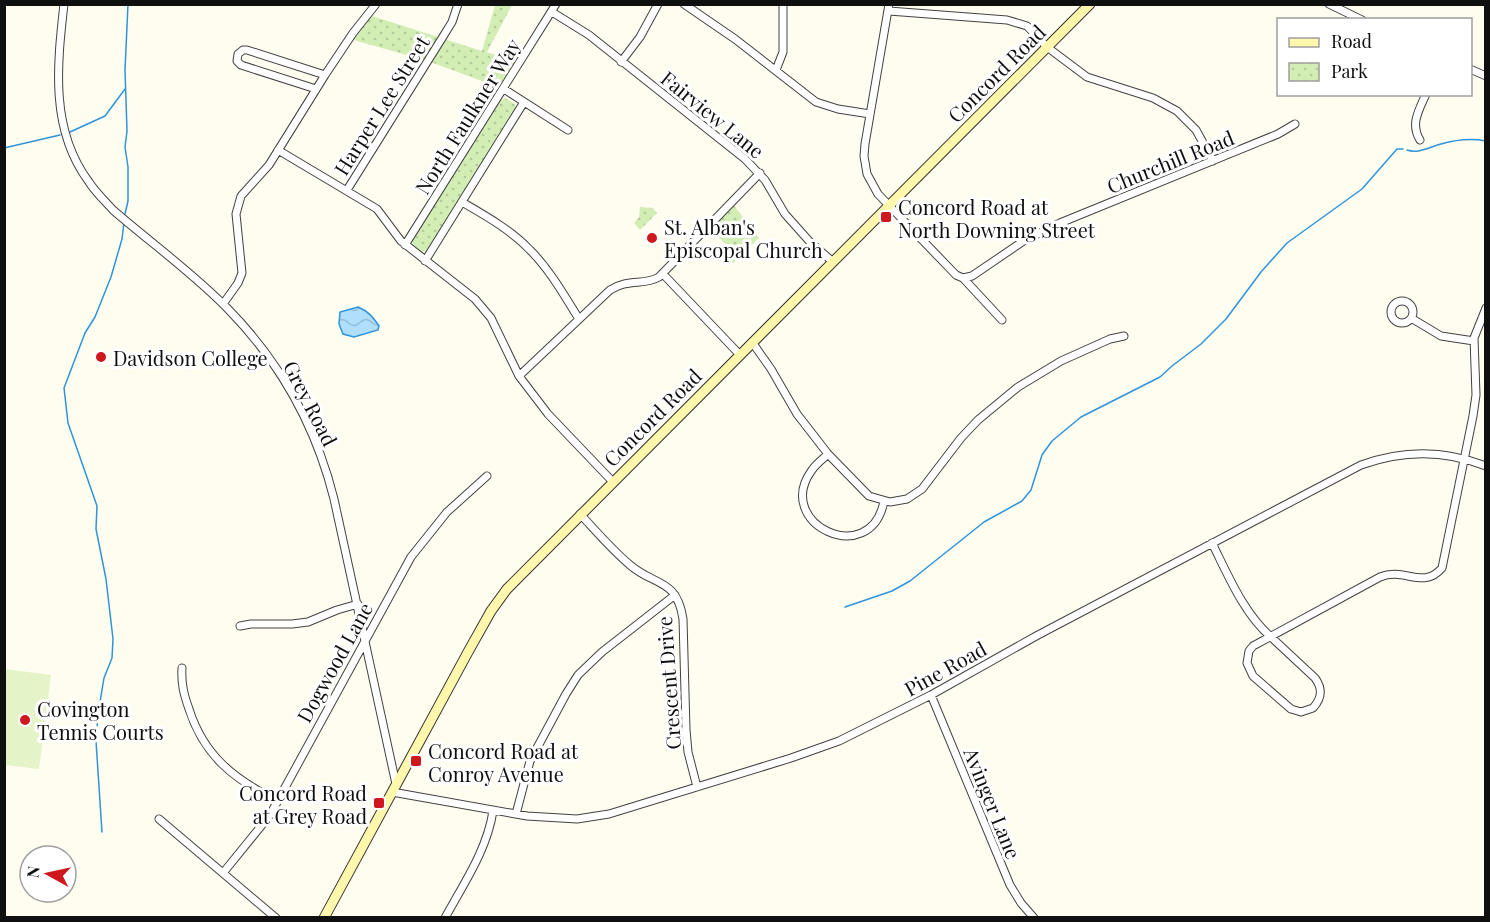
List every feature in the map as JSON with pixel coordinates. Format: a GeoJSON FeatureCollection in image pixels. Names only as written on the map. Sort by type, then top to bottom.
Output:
{"type":"FeatureCollection","features":[{"type":"Feature","properties":{"kind":"main road","name":"Concord Road"},"geometry":{"type":"LineString","coordinates":[[324,918],[499,599],[580,514],[1090,4]]}},
{"type":"Feature","properties":{"kind":"street","name":"Grey Road"},"geometry":{"type":"LineString","coordinates":[[64,4],[58,68],[59,108],[69,145],[80,169],[97,194],[113,210],[223,304],[274,364],[306,420],[329,481],[366,638],[394,788]]}},
{"type":"Feature","properties":{"kind":"street"},"geometry":{"type":"LineString","coordinates":[[223,304],[238,283],[242,273],[236,221],[238,202],[244,190],[269,165],[324,75],[376,4]]}},
{"type":"Feature","properties":{"kind":"street","name":"Harper Lee Street"},"geometry":{"type":"LineString","coordinates":[[347,190],[452,22],[458,4]]}},
{"type":"Feature","properties":{"kind":"street","name":"North Faulkner Way"},"geometry":{"type":"LineString","coordinates":[[405,245],[556,4]]}},
{"type":"Feature","properties":{"kind":"street"},"geometry":{"type":"LineString","coordinates":[[621,62],[640,37],[658,4]]}},
{"type":"Feature","properties":{"kind":"street"},"geometry":{"type":"LineString","coordinates":[[684,4],[708,19],[816,102],[838,109],[870,114]]}},
{"type":"Feature","properties":{"kind":"street"},"geometry":{"type":"LineString","coordinates":[[776,70],[783,52],[783,4]]}},
{"type":"Feature","properties":{"kind":"street"},"geometry":{"type":"LineString","coordinates":[[1329,4],[1358,18]]}},
{"type":"Feature","properties":{"kind":"street"},"geometry":{"type":"LineString","coordinates":[[1002,320],[963,278],[956,275],[889,206],[871,183],[865,164],[865,144],[889,8],[1016,22],[1033,31],[1047,47],[1086,77],[1153,98],[1177,111],[1196,130],[1213,161]]}},
{"type":"Feature","properties":{"kind":"street","name":"Fairview Lane"},"geometry":{"type":"LineString","coordinates":[[552,12],[589,35],[746,159],[760,173],[785,214],[810,242],[833,262]]}},
{"type":"Feature","properties":{"kind":"street"},"geometry":{"type":"LineString","coordinates":[[316,89],[241,65],[237,61],[238,54],[240,51],[247,51],[324,75]]}},
{"type":"Feature","properties":{"kind":"street"},"geometry":{"type":"LineString","coordinates":[[504,89],[568,130]]}},
{"type":"Feature","properties":{"kind":"street"},"geometry":{"type":"LineString","coordinates":[[1420,140],[1415,121],[1425,96]]}},
{"type":"Feature","properties":{"kind":"street"},"geometry":{"type":"LineString","coordinates":[[425,261],[524,102]]}},
{"type":"Feature","properties":{"kind":"street","name":"Churchill Road"},"geometry":{"type":"LineString","coordinates":[[963,278],[972,276],[1018,245],[1060,223],[1278,134],[1294,124]]}},
{"type":"Feature","properties":{"kind":"street"},"geometry":{"type":"LineString","coordinates":[[278,150],[377,209],[405,245],[474,299],[487,312],[519,376],[548,414],[613,482]]}},
{"type":"Feature","properties":{"kind":"street"},"geometry":{"type":"LineString","coordinates":[[519,376],[615,287],[627,282],[654,279],[663,274],[760,173]]}},
{"type":"Feature","properties":{"kind":"street"},"geometry":{"type":"LineString","coordinates":[[462,202],[511,233],[530,250],[546,269],[579,319]]}},
{"type":"Feature","properties":{"kind":"street"},"geometry":{"type":"LineString","coordinates":[[663,274],[740,355]]}},
{"type":"Feature","properties":{"kind":"street"},"geometry":{"type":"LineString","coordinates":[[1212,543],[1246,606],[1258,623],[1271,637],[1319,684],[1321,690],[1319,702],[1308,711],[1296,712],[1291,709],[1253,676],[1247,663],[1249,651],[1253,646],[1271,637],[1386,575],[1398,573],[1425,578],[1437,573],[1445,562],[1476,395],[1474,341],[1485,308]]}},
{"type":"Feature","properties":{"kind":"street"},"geometry":{"type":"LineString","coordinates":[[1411,318],[1441,336],[1474,341]]}},
{"type":"Feature","properties":{"kind":"street"},"geometry":{"type":"LineString","coordinates":[[752,342],[771,369],[797,414],[828,454],[864,492],[876,500],[884,501],[901,500],[917,493],[978,420],[1026,382],[1082,352],[1110,339],[1124,336]]}},
{"type":"Feature","properties":{"kind":"street","name":"Pine Road"},"geometry":{"type":"LineString","coordinates":[[394,788],[494,811],[566,819],[594,817],[697,787],[814,751],[850,736],[931,695],[1340,475],[1374,460],[1422,453],[1465,459],[1485,466]]}},
{"type":"Feature","properties":{"kind":"street"},"geometry":{"type":"LineString","coordinates":[[828,454],[811,470],[803,492],[806,509],[815,525],[837,536],[860,533],[872,526],[878,519],[884,501]]}},
{"type":"Feature","properties":{"kind":"street","name":"Dogwood Lane"},"geometry":{"type":"LineString","coordinates":[[224,873],[266,822],[417,548],[447,512],[487,476]]}},
{"type":"Feature","properties":{"kind":"street","name":"Crescent Drive"},"geometry":{"type":"LineString","coordinates":[[580,514],[629,564],[663,583],[675,595],[683,619],[686,730],[688,752],[697,787]]}},
{"type":"Feature","properties":{"kind":"street"},"geometry":{"type":"LineString","coordinates":[[516,814],[530,761],[578,675],[602,652],[675,595]]}},
{"type":"Feature","properties":{"kind":"street"},"geometry":{"type":"LineString","coordinates":[[240,626],[308,622],[358,604]]}},
{"type":"Feature","properties":{"kind":"street"},"geometry":{"type":"LineString","coordinates":[[182,668],[181,685],[192,719],[205,746],[229,770],[277,801]]}},
{"type":"Feature","properties":{"kind":"street","name":"Avinger Lane"},"geometry":{"type":"LineString","coordinates":[[931,695],[1005,875],[1014,894],[1034,918]]}},
{"type":"Feature","properties":{"kind":"street"},"geometry":{"type":"LineString","coordinates":[[445,918],[480,854],[494,811]]}},
{"type":"Feature","properties":{"kind":"street"},"geometry":{"type":"LineString","coordinates":[[159,819],[276,918]]}},
{"type":"Feature","properties":{"kind":"green space"},"geometry":{"type":"Polygon","coordinates":[[[495,5],[512,5],[487,52],[520,63],[503,89],[428,61],[350,39],[369,15],[482,51],[495,5]]]}},
{"type":"Feature","properties":{"kind":"green space"},"geometry":{"type":"Polygon","coordinates":[[[505,98],[515,104],[516,109],[427,251],[420,253],[412,245],[414,238],[501,100],[505,98]]]}},
{"type":"Feature","properties":{"kind":"green space"},"geometry":{"type":"Polygon","coordinates":[[[732,203],[759,238],[733,263],[729,259],[733,251],[708,227],[732,203]]]}},
{"type":"Feature","properties":{"kind":"green space"},"geometry":{"type":"Polygon","coordinates":[[[640,207],[653,208],[657,213],[640,230],[634,223],[639,217],[640,207]]]}},
{"type":"Feature","properties":{"kind":"green space","name":"Covington Tennis Courts"},"geometry":{"type":"Polygon","coordinates":[[[5,669],[51,675],[39,769],[5,765],[5,669]]]}},
{"type":"Feature","properties":{"kind":"water"},"geometry":{"type":"Polygon","coordinates":[[[358,307],[372,317],[379,326],[378,330],[354,337],[343,334],[339,324],[340,312],[358,307]]]}},
{"type":"Feature","properties":{"kind":"waterway"},"geometry":{"type":"LineString","coordinates":[[125,214],[128,201],[128,167],[125,147],[128,4]]}},
{"type":"Feature","properties":{"kind":"waterway"},"geometry":{"type":"LineString","coordinates":[[70,132],[105,116],[125,89]]}},
{"type":"Feature","properties":{"kind":"waterway"},"geometry":{"type":"LineString","coordinates":[[4,148],[60,135]]}},
{"type":"Feature","properties":{"kind":"waterway"},"geometry":{"type":"LineString","coordinates":[[1407,150],[1420,151],[1457,141],[1486,141]]}},
{"type":"Feature","properties":{"kind":"waterway"},"geometry":{"type":"LineString","coordinates":[[845,607],[892,591],[910,581],[984,522],[1022,501],[1031,490],[1042,455],[1052,441],[1081,417],[1160,377],[1201,344],[1226,319],[1261,272],[1287,243],[1362,189],[1397,149],[1403,149]]}},
{"type":"Feature","properties":{"kind":"waterway"},"geometry":{"type":"LineString","coordinates":[[102,832],[96,741],[98,714],[104,678],[112,658],[113,639],[106,579],[96,529],[97,506],[68,423],[64,388],[85,333],[95,317],[111,277],[122,239],[124,222]]}},
{"type":"Feature","properties":{"kind":"place","name":"Concord Road at North Downing Street"},"geometry":{"type":"Point","coordinates":[886,217]}},
{"type":"Feature","properties":{"kind":"place","name":"St. Alban's Episcopal Church"},"geometry":{"type":"Point","coordinates":[652,238]}},
{"type":"Feature","properties":{"kind":"place","name":"Davidson College"},"geometry":{"type":"Point","coordinates":[101,357]}},
{"type":"Feature","properties":{"kind":"place","name":"Covington Tennis Courts"},"geometry":{"type":"Point","coordinates":[25,720]}},
{"type":"Feature","properties":{"kind":"place","name":"Concord Road at Conroy Avenue"},"geometry":{"type":"Point","coordinates":[416,761]}},
{"type":"Feature","properties":{"kind":"place","name":"Concord Road at Grey Road"},"geometry":{"type":"Point","coordinates":[379,803]}}]}
